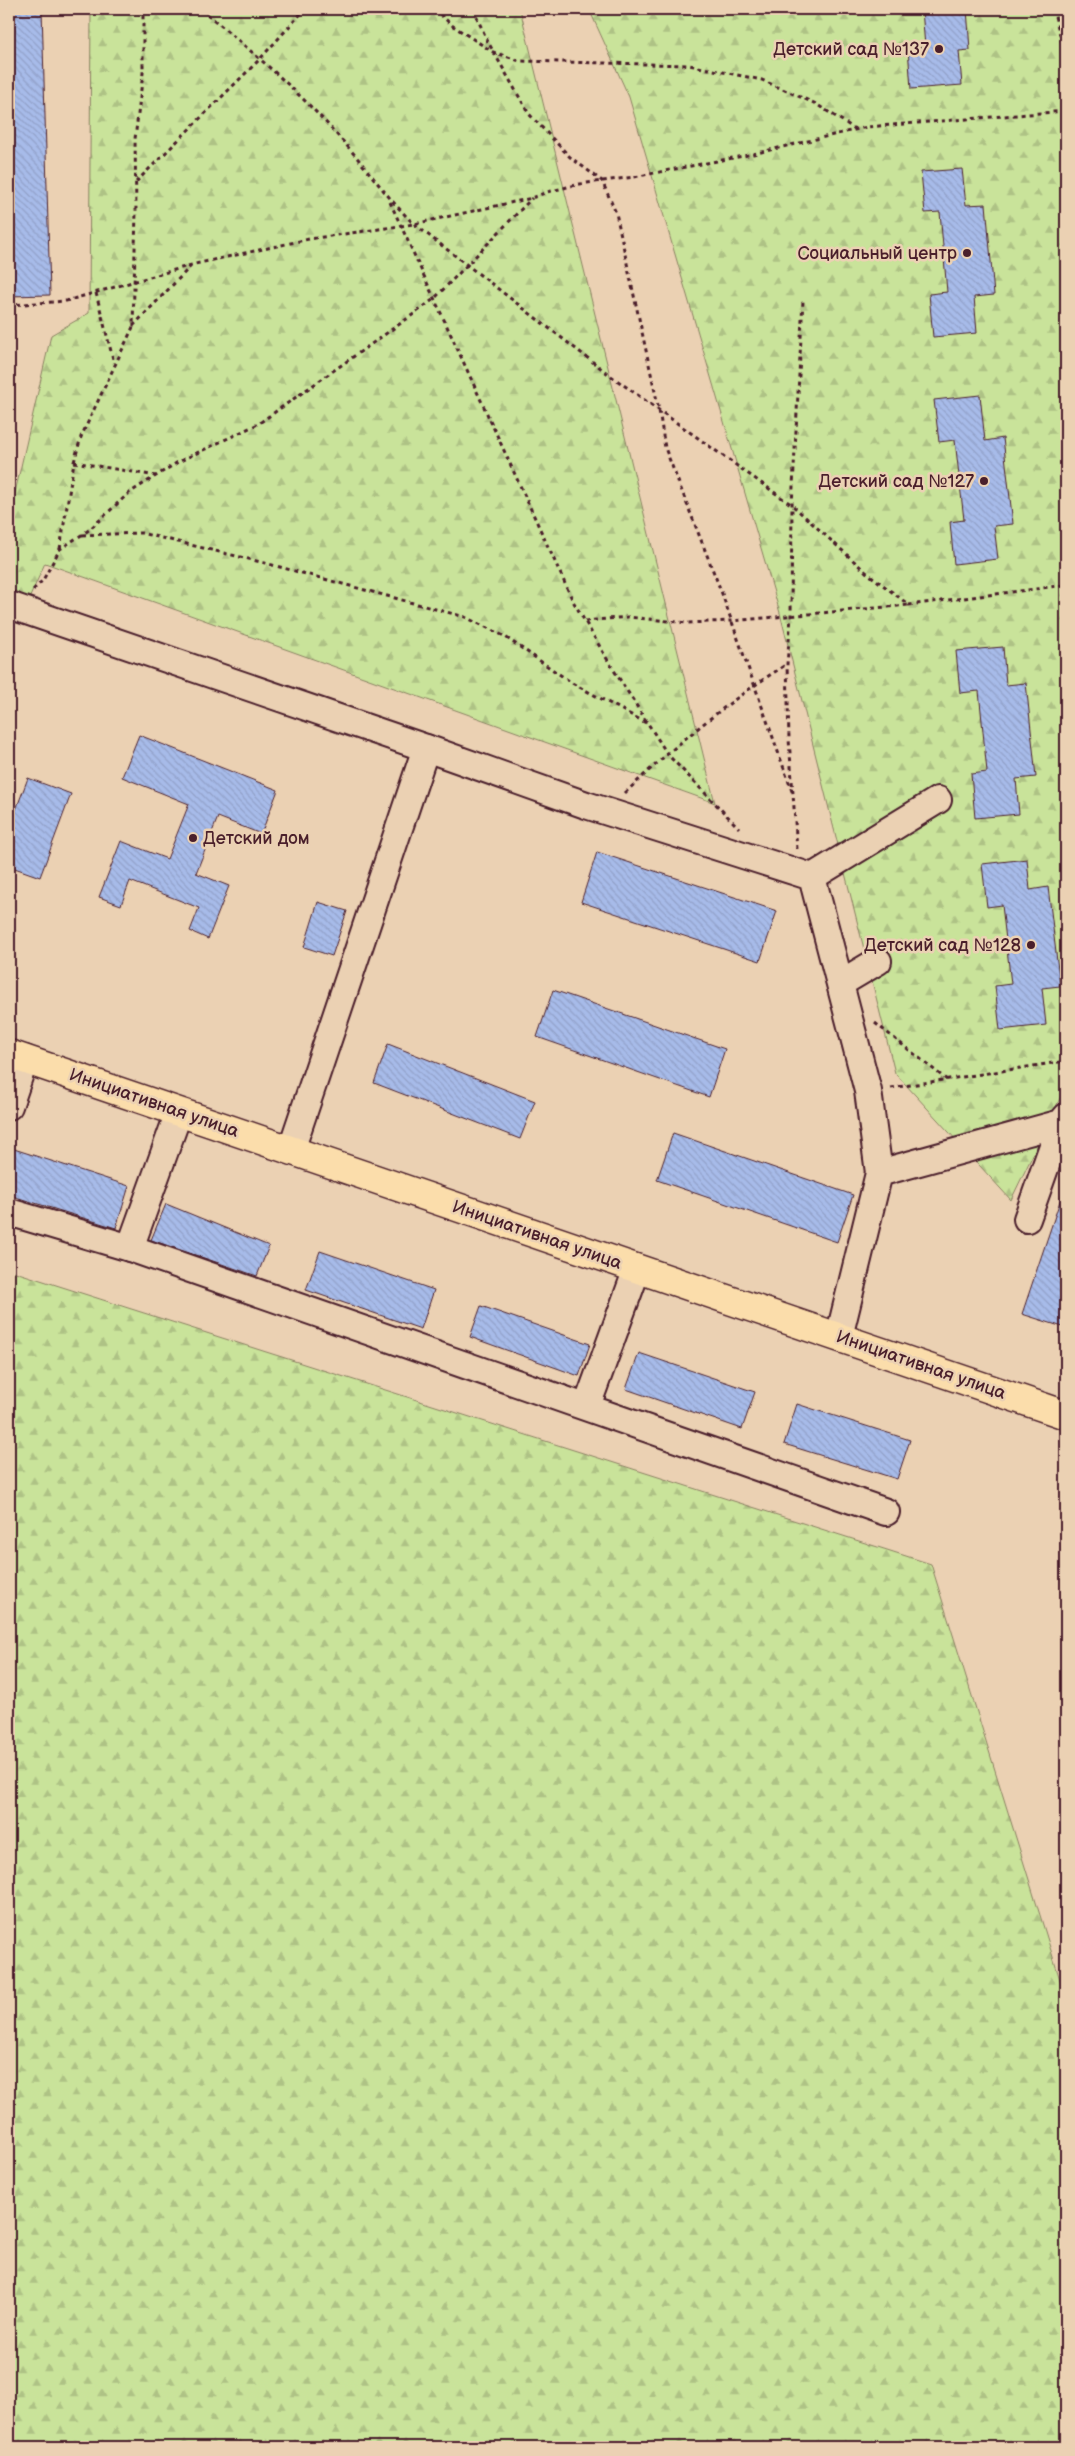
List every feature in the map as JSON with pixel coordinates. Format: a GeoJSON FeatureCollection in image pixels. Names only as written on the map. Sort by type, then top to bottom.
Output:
{"type":"FeatureCollection","features":[{"type":"Feature","properties":{"kind":"main road","name":"Инициативная улица"},"geometry":{"type":"LineString","coordinates":[[17,1056],[1066,1415]]}},
{"type":"Feature","properties":{"kind":"lane"},"geometry":{"type":"LineString","coordinates":[[12,606],[620,815],[805,875],[938,800]]}},
{"type":"Feature","properties":{"kind":"lane"},"geometry":{"type":"LineString","coordinates":[[291,1150],[426,748]]}},
{"type":"Feature","properties":{"kind":"lane"},"geometry":{"type":"LineString","coordinates":[[805,875],[843,991],[868,1091],[879,1173],[839,1337]]}},
{"type":"Feature","properties":{"kind":"lane"},"geometry":{"type":"LineString","coordinates":[[843,991],[878,961]]}},
{"type":"Feature","properties":{"kind":"lane"},"geometry":{"type":"LineString","coordinates":[[9,1106],[17,1056]]}},
{"type":"Feature","properties":{"kind":"lane"},"geometry":{"type":"LineString","coordinates":[[130,1248],[179,1112]]}},
{"type":"Feature","properties":{"kind":"lane"},"geometry":{"type":"LineString","coordinates":[[879,1173],[1063,1120]]}},
{"type":"Feature","properties":{"kind":"lane"},"geometry":{"type":"LineString","coordinates":[[1028,1219],[1063,1120]]}},
{"type":"Feature","properties":{"kind":"lane"},"geometry":{"type":"LineString","coordinates":[[9,1212],[130,1248],[886,1512]]}},
{"type":"Feature","properties":{"kind":"lane"},"geometry":{"type":"LineString","coordinates":[[587,1406],[637,1269]]}},
{"type":"Feature","properties":{"kind":"path"},"geometry":{"type":"LineString","coordinates":[[133,327],[135,139],[143,73],[143,16],[140,9]]}},
{"type":"Feature","properties":{"kind":"path"},"geometry":{"type":"LineString","coordinates":[[201,9],[278,74],[338,136],[389,199],[414,224],[611,376],[792,505],[866,572],[909,605]]}},
{"type":"Feature","properties":{"kind":"path"},"geometry":{"type":"LineString","coordinates":[[135,182],[260,59],[305,9]]}},
{"type":"Feature","properties":{"kind":"path"},"geometry":{"type":"LineString","coordinates":[[434,9],[453,26],[493,52],[520,61],[688,65],[762,80],[816,104],[856,129]]}},
{"type":"Feature","properties":{"kind":"path"},"geometry":{"type":"LineString","coordinates":[[473,9],[493,52],[529,114],[570,157],[602,181],[616,213],[659,410],[665,448],[732,621],[793,794]]}},
{"type":"Feature","properties":{"kind":"path"},"geometry":{"type":"LineString","coordinates":[[1053,9],[1066,57]]}},
{"type":"Feature","properties":{"kind":"path"},"geometry":{"type":"LineString","coordinates":[[9,305],[66,301],[192,265],[309,239],[414,224],[532,198],[547,192],[753,154],[856,129],[1066,111]]}},
{"type":"Feature","properties":{"kind":"path"},"geometry":{"type":"LineString","coordinates":[[60,549],[81,535],[129,493],[178,462],[258,424],[434,298],[532,198]]}},
{"type":"Feature","properties":{"kind":"path"},"geometry":{"type":"LineString","coordinates":[[389,199],[573,601],[668,755],[740,828]]}},
{"type":"Feature","properties":{"kind":"path"},"geometry":{"type":"LineString","coordinates":[[12,606],[43,580],[60,549],[74,462],[81,437],[133,327],[192,265]]}},
{"type":"Feature","properties":{"kind":"path"},"geometry":{"type":"LineString","coordinates":[[96,293],[115,364]]}},
{"type":"Feature","properties":{"kind":"path"},"geometry":{"type":"LineString","coordinates":[[803,300],[792,505],[791,617],[787,664],[793,794],[805,875]]}},
{"type":"Feature","properties":{"kind":"path"},"geometry":{"type":"LineString","coordinates":[[74,462],[156,476]]}},
{"type":"Feature","properties":{"kind":"path"},"geometry":{"type":"LineString","coordinates":[[81,535],[142,533],[264,563],[465,617],[504,636],[572,683],[649,724]]}},
{"type":"Feature","properties":{"kind":"path"},"geometry":{"type":"LineString","coordinates":[[584,620],[628,617],[688,623],[791,617],[859,608],[909,605],[1066,585]]}},
{"type":"Feature","properties":{"kind":"path"},"geometry":{"type":"LineString","coordinates":[[620,815],[624,793],[754,684],[787,664]]}},
{"type":"Feature","properties":{"kind":"path"},"geometry":{"type":"LineString","coordinates":[[843,991],[947,1080]]}},
{"type":"Feature","properties":{"kind":"path"},"geometry":{"type":"LineString","coordinates":[[868,1091],[1066,1061]]}},
{"type":"Feature","properties":{"kind":"green space"},"geometry":{"type":"Polygon","coordinates":[[[91,9],[520,9],[715,803],[45,563],[29,599],[9,592],[9,519],[51,335],[89,313],[91,9]]]}},
{"type":"Feature","properties":{"kind":"green space"},"geometry":{"type":"Polygon","coordinates":[[[589,9],[1066,9],[1066,1086],[1011,1200],[895,1073],[780,613],[629,97],[589,9]]]}},
{"type":"Feature","properties":{"kind":"green space"},"geometry":{"type":"Polygon","coordinates":[[[9,1270],[931,1564],[1066,1999],[1066,2447],[9,2447],[9,1270]]]}},
{"type":"Feature","properties":{"kind":"building"},"geometry":{"type":"Polygon","coordinates":[[[9,9],[42,9],[50,295],[9,296],[9,9]]]}},
{"type":"Feature","properties":{"kind":"building","name":"Детский сад №137"},"geometry":{"type":"Polygon","coordinates":[[[922,9],[967,9],[970,50],[959,51],[962,85],[911,89],[908,48],[925,47],[922,9]]]}},
{"type":"Feature","properties":{"kind":"building","name":"Социальный центр"},"geometry":{"type":"Polygon","coordinates":[[[962,169],[966,205],[986,204],[994,295],[974,297],[977,333],[933,337],[929,294],[947,292],[940,212],[925,213],[921,172],[962,169]]]}},
{"type":"Feature","properties":{"kind":"building","name":"Детский сад №127"},"geometry":{"type":"Polygon","coordinates":[[[980,395],[985,441],[1003,438],[1013,524],[994,526],[998,559],[954,564],[950,522],[964,520],[955,440],[939,442],[934,400],[980,395]]]}},
{"type":"Feature","properties":{"kind":"building"},"geometry":{"type":"Polygon","coordinates":[[[1003,647],[1006,685],[1026,683],[1036,777],[1016,779],[1019,814],[975,818],[971,774],[987,772],[979,691],[960,693],[956,651],[1003,647]]]}},
{"type":"Feature","properties":{"kind":"building","name":"Детский дом"},"geometry":{"type":"Polygon","coordinates":[[[139,735],[278,790],[261,834],[218,817],[196,873],[229,886],[208,939],[190,931],[199,908],[130,881],[121,905],[99,897],[121,841],[167,859],[189,804],[122,777],[139,735]]]}},
{"type":"Feature","properties":{"kind":"building"},"geometry":{"type":"Polygon","coordinates":[[[28,778],[71,794],[40,877],[9,866],[9,828],[28,778]]]}},
{"type":"Feature","properties":{"kind":"building"},"geometry":{"type":"Polygon","coordinates":[[[597,852],[777,911],[760,961],[581,902],[597,852]]]}},
{"type":"Feature","properties":{"kind":"building","name":"Детский сад №128"},"geometry":{"type":"Polygon","coordinates":[[[1027,859],[1030,890],[1048,887],[1060,986],[1042,988],[1046,1025],[1000,1030],[995,986],[1011,984],[1002,905],[987,907],[982,864],[1027,859]]]}},
{"type":"Feature","properties":{"kind":"building"},"geometry":{"type":"Polygon","coordinates":[[[318,902],[347,911],[332,956],[304,947],[318,902]]]}},
{"type":"Feature","properties":{"kind":"building"},"geometry":{"type":"Polygon","coordinates":[[[553,990],[725,1049],[709,1097],[537,1037],[553,990]]]}},
{"type":"Feature","properties":{"kind":"building"},"geometry":{"type":"Polygon","coordinates":[[[388,1044],[535,1101],[520,1139],[374,1083],[388,1044]]]}},
{"type":"Feature","properties":{"kind":"building"},"geometry":{"type":"Polygon","coordinates":[[[673,1133],[853,1195],[837,1242],[657,1180],[673,1133]]]}},
{"type":"Feature","properties":{"kind":"building"},"geometry":{"type":"Polygon","coordinates":[[[14,1149],[129,1186],[116,1228],[9,1195],[9,1167],[14,1149]]]}},
{"type":"Feature","properties":{"kind":"building"},"geometry":{"type":"Polygon","coordinates":[[[1063,1192],[1066,1192],[1066,1328],[1022,1314],[1063,1192]]]}},
{"type":"Feature","properties":{"kind":"building"},"geometry":{"type":"Polygon","coordinates":[[[166,1204],[269,1246],[257,1276],[151,1240],[166,1204]]]}},
{"type":"Feature","properties":{"kind":"building"},"geometry":{"type":"Polygon","coordinates":[[[320,1251],[434,1290],[421,1329],[306,1290],[320,1251]]]}},
{"type":"Feature","properties":{"kind":"building"},"geometry":{"type":"Polygon","coordinates":[[[481,1306],[590,1344],[579,1376],[470,1337],[481,1306]]]}},
{"type":"Feature","properties":{"kind":"building"},"geometry":{"type":"Polygon","coordinates":[[[639,1353],[755,1392],[742,1429],[626,1389],[639,1353]]]}},
{"type":"Feature","properties":{"kind":"building"},"geometry":{"type":"Polygon","coordinates":[[[797,1404],[910,1440],[897,1479],[784,1444],[797,1404]]]}},
{"type":"Feature","properties":{"kind":"place","name":"Детский сад №137"},"geometry":{"type":"Point","coordinates":[939,49]}},
{"type":"Feature","properties":{"kind":"place","name":"Социальный центр"},"geometry":{"type":"Point","coordinates":[967,253]}},
{"type":"Feature","properties":{"kind":"place","name":"Детский сад №127"},"geometry":{"type":"Point","coordinates":[984,481]}},
{"type":"Feature","properties":{"kind":"place","name":"Детский дом"},"geometry":{"type":"Point","coordinates":[193,838]}},
{"type":"Feature","properties":{"kind":"place","name":"Детский сад №128"},"geometry":{"type":"Point","coordinates":[1031,945]}}]}
